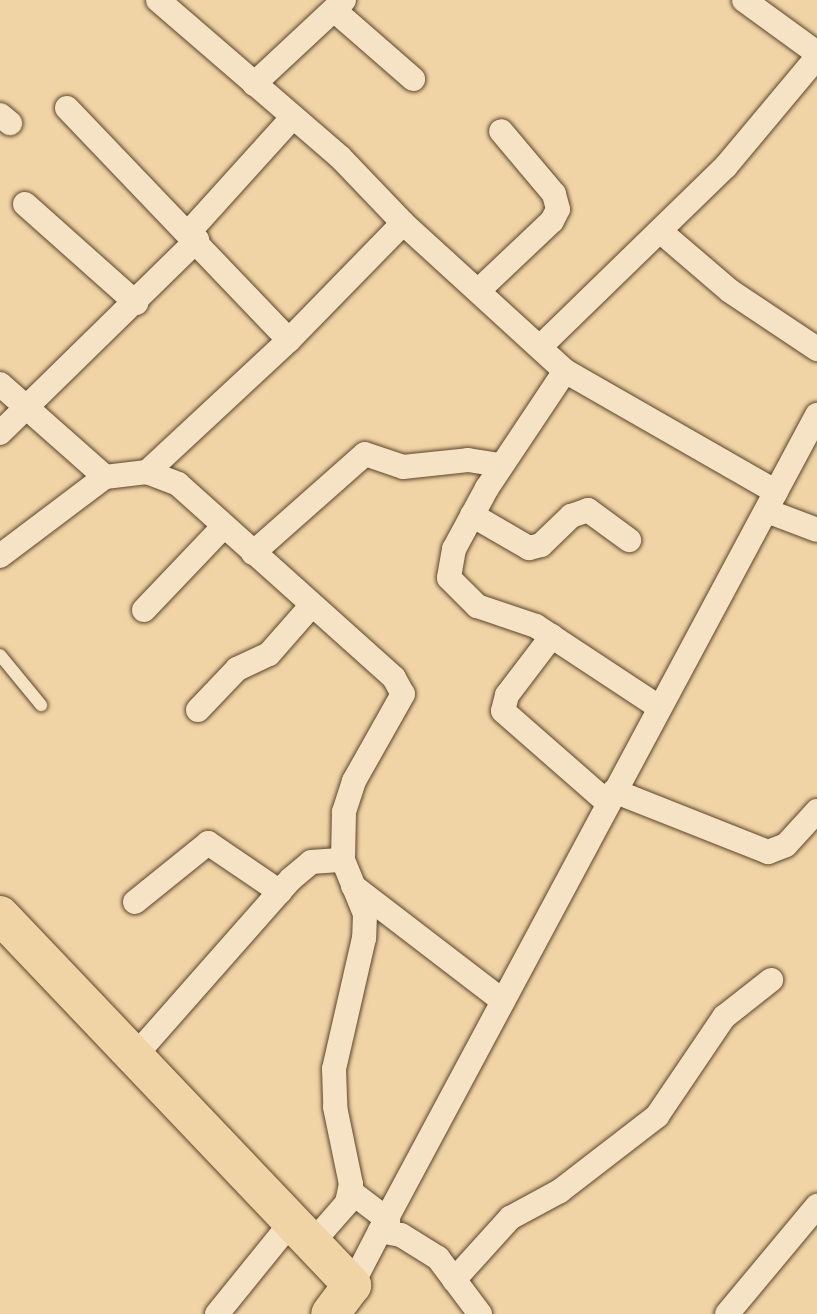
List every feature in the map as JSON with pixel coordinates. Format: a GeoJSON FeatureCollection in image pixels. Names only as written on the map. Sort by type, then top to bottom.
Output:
{"type":"FeatureCollection","features":[{"type":"Feature","properties":{"kind":"main road"},"geometry":{"type":"LineString","coordinates":[[0,915],[133,1058],[303,1231],[341,1300]]}},
{"type":"Feature","properties":{"kind":"street"},"geometry":{"type":"LineString","coordinates":[[158,0],[340,158],[403,223],[541,346],[565,372],[817,530]]}},
{"type":"Feature","properties":{"kind":"street"},"geometry":{"type":"LineString","coordinates":[[541,346],[726,166],[817,55],[744,0]]}},
{"type":"Feature","properties":{"kind":"street"},"geometry":{"type":"LineString","coordinates":[[254,84],[339,5],[413,79]]}},
{"type":"Feature","properties":{"kind":"street"},"geometry":{"type":"LineString","coordinates":[[67,108],[193,236],[289,340]]}},
{"type":"Feature","properties":{"kind":"street"},"geometry":{"type":"LineString","coordinates":[[0,433],[136,303],[293,117]]}},
{"type":"Feature","properties":{"kind":"street"},"geometry":{"type":"LineString","coordinates":[[479,290],[552,221],[558,209],[558,199],[501,131]]}},
{"type":"Feature","properties":{"kind":"street"},"geometry":{"type":"LineString","coordinates":[[25,204],[136,303]]}},
{"type":"Feature","properties":{"kind":"street"},"geometry":{"type":"LineString","coordinates":[[147,472],[289,340],[403,223]]}},
{"type":"Feature","properties":{"kind":"street"},"geometry":{"type":"LineString","coordinates":[[660,231],[730,291],[817,349]]}},
{"type":"Feature","properties":{"kind":"street"},"geometry":{"type":"LineString","coordinates":[[565,372],[500,465],[472,515],[449,567],[453,586],[483,609],[516,617],[552,636],[659,707]]}},
{"type":"Feature","properties":{"kind":"street"},"geometry":{"type":"LineString","coordinates":[[0,384],[105,477]]}},
{"type":"Feature","properties":{"kind":"street"},"geometry":{"type":"LineString","coordinates":[[341,1300],[384,1226],[817,415]]}},
{"type":"Feature","properties":{"kind":"street"},"geometry":{"type":"LineString","coordinates":[[253,553],[365,453],[403,467],[457,460],[500,465]]}},
{"type":"Feature","properties":{"kind":"street"},"geometry":{"type":"LineString","coordinates":[[0,556],[105,477],[147,472],[178,484],[394,678],[403,694],[348,796],[341,834],[343,860],[365,914],[364,938],[336,1052],[333,1085],[350,1191],[341,1211],[303,1231],[217,1314]]}},
{"type":"Feature","properties":{"kind":"street"},"geometry":{"type":"LineString","coordinates":[[472,515],[529,548],[541,545],[571,516],[588,510],[629,540]]}},
{"type":"Feature","properties":{"kind":"street"},"geometry":{"type":"LineString","coordinates":[[144,610],[224,526]]}},
{"type":"Feature","properties":{"kind":"street"},"geometry":{"type":"LineString","coordinates":[[198,710],[237,669],[269,654],[311,606]]}},
{"type":"Feature","properties":{"kind":"street"},"geometry":{"type":"LineString","coordinates":[[552,636],[507,695],[503,711],[611,797],[768,852],[786,845],[817,811]]}},
{"type":"Feature","properties":{"kind":"street"},"geometry":{"type":"LineString","coordinates":[[135,902],[208,843],[280,892]]}},
{"type":"Feature","properties":{"kind":"street"},"geometry":{"type":"LineString","coordinates":[[133,1058],[280,892],[312,863],[343,860]]}},
{"type":"Feature","properties":{"kind":"street"},"geometry":{"type":"LineString","coordinates":[[353,886],[503,1000]]}},
{"type":"Feature","properties":{"kind":"street"},"geometry":{"type":"LineString","coordinates":[[454,1280],[510,1218],[560,1191],[657,1116],[724,1017],[771,980]]}},
{"type":"Feature","properties":{"kind":"street"},"geometry":{"type":"LineString","coordinates":[[350,1191],[384,1226],[426,1248],[480,1314]]}},
{"type":"Feature","properties":{"kind":"street"},"geometry":{"type":"LineString","coordinates":[[727,1314],[817,1206]]}},
{"type":"Feature","properties":{"kind":"lane"},"geometry":{"type":"LineString","coordinates":[[0,655],[41,705]]}}]}
